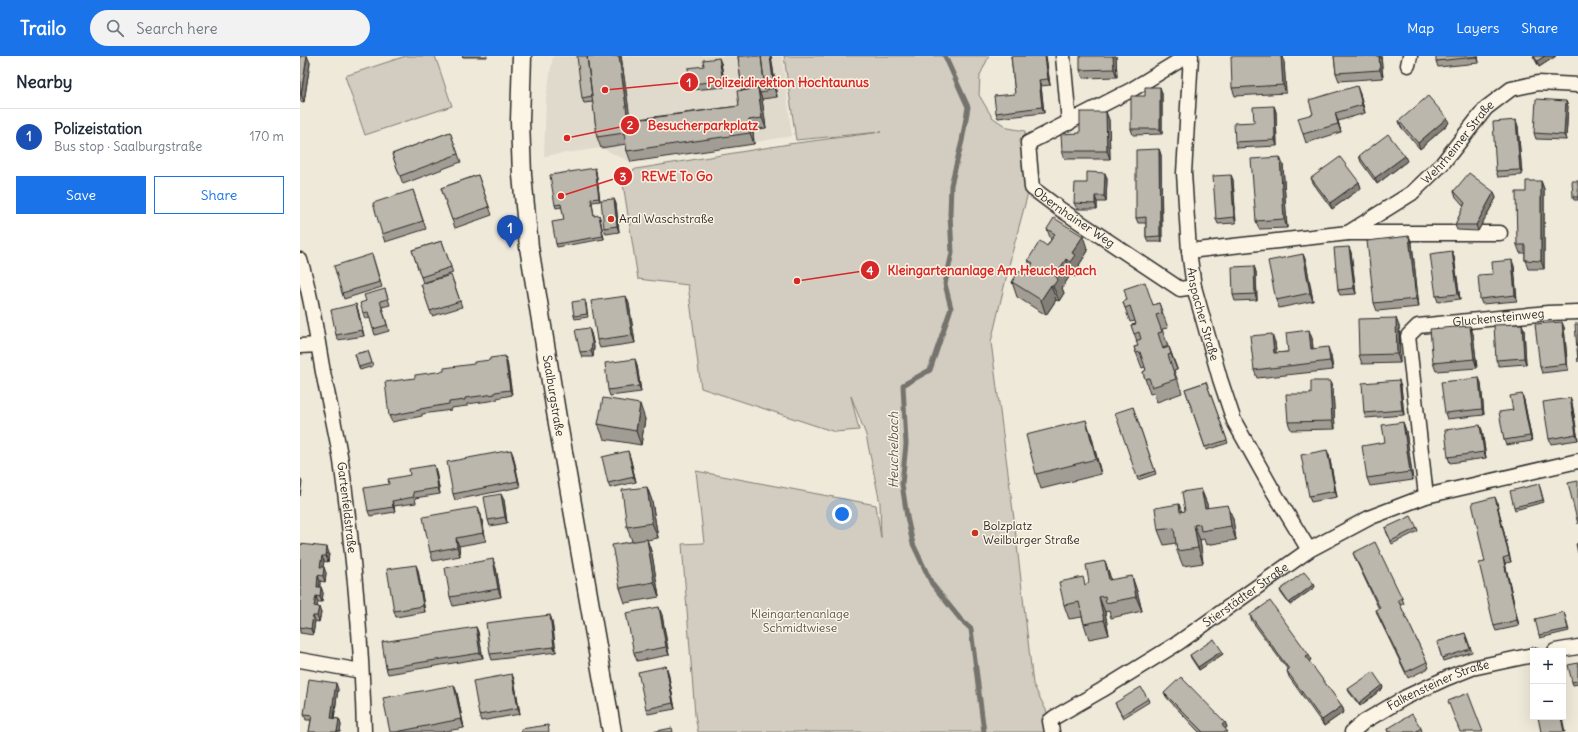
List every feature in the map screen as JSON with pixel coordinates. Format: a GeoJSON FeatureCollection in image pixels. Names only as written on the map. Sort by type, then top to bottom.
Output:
{"type":"FeatureCollection","features":[{"type":"Feature","properties":{"kind":"street","name":"Saalburgstraße"},"geometry":{"type":"LineString","coordinates":[[522,56],[519,106],[522,175],[532,268],[612,732]]}},
{"type":"Feature","properties":{"kind":"street"},"geometry":{"type":"LineString","coordinates":[[1063,56],[1069,123]]}},
{"type":"Feature","properties":{"kind":"street","name":"Obernhainer Weg"},"geometry":{"type":"LineString","coordinates":[[1191,58],[1182,59],[1131,90],[1028,144],[1032,188],[1060,210],[1180,289],[1194,287]]}},
{"type":"Feature","properties":{"kind":"street","name":"Anspacher Straße"},"geometry":{"type":"LineString","coordinates":[[1191,58],[1184,173],[1189,251],[1194,287],[1220,379],[1234,421],[1272,490],[1309,550]]}},
{"type":"Feature","properties":{"kind":"street","name":"Wehrheimer Straße"},"geometry":{"type":"LineString","coordinates":[[1348,233],[1412,194],[1442,164],[1486,108],[1511,89],[1538,83],[1578,85]]}},
{"type":"Feature","properties":{"kind":"street","name":"Wehrheimer Straße"},"geometry":{"type":"LineString","coordinates":[[1189,251],[1348,233],[1500,233]]}},
{"type":"Feature","properties":{"kind":"street","name":"Gartenfeldstraße"},"geometry":{"type":"LineString","coordinates":[[300,260],[313,306],[318,344],[340,460],[351,547],[361,672],[364,732]]}},
{"type":"Feature","properties":{"kind":"street","name":"Gluckensteinweg"},"geometry":{"type":"LineString","coordinates":[[1426,496],[1408,336],[1418,326],[1548,313],[1578,312]]}},
{"type":"Feature","properties":{"kind":"street"},"geometry":{"type":"LineString","coordinates":[[300,346],[318,344]]}},
{"type":"Feature","properties":{"kind":"street","name":"Stierstädter Straße"},"geometry":{"type":"LineString","coordinates":[[1052,732],[1050,721],[1072,706],[1102,690],[1178,644],[1309,550],[1371,517],[1426,496],[1578,461]]}},
{"type":"Feature","properties":{"kind":"street"},"geometry":{"type":"LineString","coordinates":[[1566,649],[1578,647]]}},
{"type":"Feature","properties":{"kind":"street","name":"Falkensteiner Straße"},"geometry":{"type":"LineString","coordinates":[[1352,732],[1365,721],[1406,697],[1447,678],[1472,668],[1530,656]]}},
{"type":"Feature","properties":{"kind":"street"},"geometry":{"type":"LineString","coordinates":[[300,660],[361,672]]}},
{"type":"Feature","properties":{"kind":"shaded area"},"geometry":{"type":"Polygon","coordinates":[[[553,56],[782,56],[792,136],[631,162],[601,148],[544,156],[546,98],[553,56]]]}},
{"type":"Feature","properties":{"kind":"green space"},"geometry":{"type":"Polygon","coordinates":[[[406,56],[435,56],[452,106],[365,135],[345,76],[406,56]]]}},
{"type":"Feature","properties":{"kind":"green space","name":"Kleingartenanlage Schmidtwiese"},"geometry":{"type":"Polygon","coordinates":[[[784,56],[989,56],[980,75],[979,95],[992,117],[1008,128],[1025,131],[1029,189],[991,342],[1013,511],[1033,684],[1049,716],[1052,732],[698,732],[695,715],[682,544],[704,543],[696,471],[876,505],[881,538],[880,503],[866,435],[851,396],[859,430],[835,432],[701,388],[688,285],[638,279],[622,177],[636,169],[789,144],[881,132],[796,140],[784,56]]]}},
{"type":"Feature","properties":{"kind":"building"},"geometry":{"type":"Polygon","coordinates":[[[300,56],[307,56],[301,94],[300,94],[300,56]]]}},
{"type":"Feature","properties":{"kind":"building"},"geometry":{"type":"Polygon","coordinates":[[[577,56],[587,56],[592,96],[582,98],[577,56]]]}},
{"type":"Feature","properties":{"kind":"building"},"geometry":{"type":"Polygon","coordinates":[[[587,56],[619,56],[628,121],[739,106],[737,91],[758,88],[762,118],[749,120],[750,133],[627,151],[624,133],[597,137],[587,56]]]}},
{"type":"Feature","properties":{"kind":"building"},"geometry":{"type":"Polygon","coordinates":[[[738,56],[761,56],[766,92],[760,93],[758,88],[742,91],[738,56]]]}},
{"type":"Feature","properties":{"kind":"building"},"geometry":{"type":"Polygon","coordinates":[[[761,56],[770,56],[774,88],[765,90],[761,56]]]}},
{"type":"Feature","properties":{"kind":"building"},"geometry":{"type":"Polygon","coordinates":[[[1011,56],[1045,56],[1048,79],[1039,80],[1042,107],[996,113],[994,96],[1015,94],[1011,56]]]}},
{"type":"Feature","properties":{"kind":"building"},"geometry":{"type":"Polygon","coordinates":[[[1080,56],[1113,56],[1114,69],[1080,70],[1080,56]]]}},
{"type":"Feature","properties":{"kind":"building"},"geometry":{"type":"Polygon","coordinates":[[[1231,56],[1281,56],[1283,85],[1232,88],[1231,56]]]}},
{"type":"Feature","properties":{"kind":"building"},"geometry":{"type":"Polygon","coordinates":[[[1334,56],[1379,56],[1380,70],[1336,73],[1334,56]]]}},
{"type":"Feature","properties":{"kind":"building"},"geometry":{"type":"Polygon","coordinates":[[[1436,56],[1477,56],[1477,57],[1436,61],[1436,56]]]}},
{"type":"Feature","properties":{"kind":"building"},"geometry":{"type":"Polygon","coordinates":[[[1534,56],[1545,56],[1537,61],[1534,56]]]}},
{"type":"Feature","properties":{"kind":"building"},"geometry":{"type":"Polygon","coordinates":[[[719,58],[723,81],[690,84],[688,68],[704,66],[703,60],[719,58]]]}},
{"type":"Feature","properties":{"kind":"building"},"geometry":{"type":"Polygon","coordinates":[[[1357,86],[1362,105],[1335,113],[1338,124],[1303,134],[1298,118],[1313,114],[1309,100],[1357,86]]]}},
{"type":"Feature","properties":{"kind":"building"},"geometry":{"type":"Polygon","coordinates":[[[1145,87],[1160,87],[1160,129],[1131,129],[1131,96],[1145,96],[1145,87]]]}},
{"type":"Feature","properties":{"kind":"building"},"geometry":{"type":"Polygon","coordinates":[[[1428,96],[1447,118],[1418,143],[1399,121],[1428,96]]]}},
{"type":"Feature","properties":{"kind":"building"},"geometry":{"type":"Polygon","coordinates":[[[1536,99],[1566,101],[1564,135],[1534,133],[1536,99]]]}},
{"type":"Feature","properties":{"kind":"building"},"geometry":{"type":"Polygon","coordinates":[[[1274,106],[1275,140],[1235,142],[1234,123],[1254,122],[1253,107],[1274,106]]]}},
{"type":"Feature","properties":{"kind":"building"},"geometry":{"type":"Polygon","coordinates":[[[1080,112],[1106,112],[1107,151],[1062,151],[1061,134],[1080,133],[1080,112]]]}},
{"type":"Feature","properties":{"kind":"building"},"geometry":{"type":"Polygon","coordinates":[[[1516,120],[1520,170],[1496,171],[1493,122],[1516,120]]]}},
{"type":"Feature","properties":{"kind":"building"},"geometry":{"type":"Polygon","coordinates":[[[450,132],[458,154],[400,176],[392,154],[450,132]]]}},
{"type":"Feature","properties":{"kind":"building"},"geometry":{"type":"Polygon","coordinates":[[[1388,134],[1405,156],[1375,178],[1359,156],[1388,134]]]}},
{"type":"Feature","properties":{"kind":"building"},"geometry":{"type":"Polygon","coordinates":[[[1159,149],[1160,236],[1146,237],[1146,217],[1136,218],[1136,150],[1159,149]]]}},
{"type":"Feature","properties":{"kind":"building"},"geometry":{"type":"Polygon","coordinates":[[[1280,157],[1284,219],[1256,221],[1251,159],[1280,157]]]}},
{"type":"Feature","properties":{"kind":"building"},"geometry":{"type":"Polygon","coordinates":[[[1340,157],[1359,182],[1330,203],[1311,178],[1340,157]]]}},
{"type":"Feature","properties":{"kind":"building"},"geometry":{"type":"Polygon","coordinates":[[[595,168],[599,198],[591,199],[594,216],[599,215],[603,236],[556,244],[552,222],[564,220],[561,204],[555,205],[550,175],[595,168]]]}},
{"type":"Feature","properties":{"kind":"building"},"geometry":{"type":"Polygon","coordinates":[[[1087,172],[1105,173],[1104,196],[1095,196],[1095,204],[1074,203],[1075,183],[1087,183],[1087,172]]]}},
{"type":"Feature","properties":{"kind":"building"},"geometry":{"type":"Polygon","coordinates":[[[1469,173],[1494,192],[1476,225],[1455,225],[1465,203],[1454,191],[1469,173]]]}},
{"type":"Feature","properties":{"kind":"building"},"geometry":{"type":"Polygon","coordinates":[[[478,175],[489,207],[452,220],[441,188],[478,175]]]}},
{"type":"Feature","properties":{"kind":"building"},"geometry":{"type":"Polygon","coordinates":[[[1231,175],[1234,217],[1216,219],[1213,176],[1231,175]]]}},
{"type":"Feature","properties":{"kind":"building"},"geometry":{"type":"Polygon","coordinates":[[[1526,181],[1541,181],[1541,261],[1525,260],[1525,245],[1517,245],[1516,192],[1526,192],[1526,181]]]}},
{"type":"Feature","properties":{"kind":"building"},"geometry":{"type":"Polygon","coordinates":[[[1572,181],[1578,181],[1578,197],[1573,197],[1572,181]]]}},
{"type":"Feature","properties":{"kind":"building"},"geometry":{"type":"Polygon","coordinates":[[[413,190],[423,221],[382,234],[373,203],[413,190]]]}},
{"type":"Feature","properties":{"kind":"building","name":"Aral Waschstraße"},"geometry":{"type":"Polygon","coordinates":[[[614,199],[617,226],[604,228],[601,200],[614,199]]]}},
{"type":"Feature","properties":{"kind":"building"},"geometry":{"type":"Polygon","coordinates":[[[1054,218],[1083,236],[1072,253],[1075,255],[1070,262],[1066,259],[1055,276],[1058,279],[1053,286],[1051,285],[1041,300],[1012,282],[1019,271],[1026,275],[1033,263],[1028,260],[1040,241],[1047,246],[1055,234],[1047,229],[1054,218]]]}},
{"type":"Feature","properties":{"kind":"building"},"geometry":{"type":"Polygon","coordinates":[[[1409,236],[1416,299],[1374,303],[1367,241],[1409,236]]]}},
{"type":"Feature","properties":{"kind":"building"},"geometry":{"type":"Polygon","coordinates":[[[442,241],[451,267],[421,277],[412,250],[442,241]]]}},
{"type":"Feature","properties":{"kind":"building"},"geometry":{"type":"Polygon","coordinates":[[[1349,247],[1354,288],[1338,290],[1334,248],[1349,247]]]}},
{"type":"Feature","properties":{"kind":"building"},"geometry":{"type":"Polygon","coordinates":[[[1452,251],[1458,294],[1436,296],[1430,254],[1452,251]]]}},
{"type":"Feature","properties":{"kind":"building"},"geometry":{"type":"Polygon","coordinates":[[[372,254],[380,282],[342,293],[334,266],[372,254]]]}},
{"type":"Feature","properties":{"kind":"building"},"geometry":{"type":"Polygon","coordinates":[[[1303,254],[1310,293],[1276,300],[1268,261],[1303,254]]]}},
{"type":"Feature","properties":{"kind":"building"},"geometry":{"type":"Polygon","coordinates":[[[1512,260],[1515,295],[1480,299],[1478,275],[1493,274],[1492,262],[1512,260]]]}},
{"type":"Feature","properties":{"kind":"building"},"geometry":{"type":"Polygon","coordinates":[[[1254,266],[1255,294],[1233,295],[1232,267],[1254,266]]]}},
{"type":"Feature","properties":{"kind":"building"},"geometry":{"type":"Polygon","coordinates":[[[451,275],[460,301],[430,311],[421,284],[451,275]]]}},
{"type":"Feature","properties":{"kind":"building"},"geometry":{"type":"Polygon","coordinates":[[[1145,282],[1153,305],[1159,303],[1162,313],[1156,315],[1162,332],[1158,333],[1163,349],[1169,347],[1171,354],[1168,355],[1176,379],[1152,387],[1149,378],[1145,379],[1143,372],[1146,370],[1140,352],[1136,353],[1134,347],[1138,346],[1136,341],[1141,339],[1139,332],[1134,334],[1131,325],[1136,324],[1130,306],[1125,308],[1123,302],[1127,300],[1124,289],[1145,282]]]}},
{"type":"Feature","properties":{"kind":"building"},"geometry":{"type":"Polygon","coordinates":[[[385,289],[388,299],[380,301],[387,325],[373,329],[368,312],[363,313],[360,303],[366,301],[364,295],[385,289]]]}},
{"type":"Feature","properties":{"kind":"building"},"geometry":{"type":"Polygon","coordinates":[[[626,296],[632,335],[597,340],[591,301],[626,296]]]}},
{"type":"Feature","properties":{"kind":"building"},"geometry":{"type":"Polygon","coordinates":[[[585,300],[587,314],[574,316],[572,302],[585,300]]]}},
{"type":"Feature","properties":{"kind":"building"},"geometry":{"type":"Polygon","coordinates":[[[356,304],[362,330],[336,335],[331,310],[356,304]]]}},
{"type":"Feature","properties":{"kind":"building"},"geometry":{"type":"Polygon","coordinates":[[[1396,318],[1397,354],[1359,355],[1358,319],[1396,318]]]}},
{"type":"Feature","properties":{"kind":"building"},"geometry":{"type":"Polygon","coordinates":[[[1562,322],[1566,364],[1540,367],[1535,324],[1562,322]]]}},
{"type":"Feature","properties":{"kind":"building"},"geometry":{"type":"Polygon","coordinates":[[[1522,324],[1524,358],[1496,360],[1494,325],[1522,324]]]}},
{"type":"Feature","properties":{"kind":"building"},"geometry":{"type":"Polygon","coordinates":[[[1575,324],[1578,324],[1578,362],[1575,324]]]}},
{"type":"Feature","properties":{"kind":"building"},"geometry":{"type":"Polygon","coordinates":[[[1470,326],[1474,359],[1433,363],[1430,329],[1470,326]]]}},
{"type":"Feature","properties":{"kind":"building"},"geometry":{"type":"Polygon","coordinates":[[[589,328],[592,342],[591,351],[580,352],[575,330],[589,328]]]}},
{"type":"Feature","properties":{"kind":"building"},"geometry":{"type":"Polygon","coordinates":[[[1309,330],[1311,349],[1328,347],[1330,361],[1254,370],[1250,336],[1272,334],[1274,353],[1288,352],[1286,333],[1309,330]]]}},
{"type":"Feature","properties":{"kind":"building"},"geometry":{"type":"Polygon","coordinates":[[[368,351],[372,363],[359,367],[355,354],[368,351]]]}},
{"type":"Feature","properties":{"kind":"building"},"geometry":{"type":"Polygon","coordinates":[[[505,356],[510,390],[495,392],[495,394],[465,398],[465,400],[449,402],[449,404],[389,416],[385,382],[415,378],[415,375],[444,371],[444,368],[474,364],[474,362],[505,356]]]}},
{"type":"Feature","properties":{"kind":"building"},"geometry":{"type":"Polygon","coordinates":[[[635,359],[639,386],[608,390],[605,363],[635,359]]]}},
{"type":"Feature","properties":{"kind":"building"},"geometry":{"type":"Polygon","coordinates":[[[1479,378],[1482,409],[1445,413],[1441,382],[1479,378]]]}},
{"type":"Feature","properties":{"kind":"building"},"geometry":{"type":"Polygon","coordinates":[[[1399,380],[1402,410],[1364,413],[1362,383],[1399,380]]]}},
{"type":"Feature","properties":{"kind":"building"},"geometry":{"type":"Polygon","coordinates":[[[1311,381],[1330,381],[1332,421],[1288,422],[1286,394],[1311,394],[1311,381]]]}},
{"type":"Feature","properties":{"kind":"building"},"geometry":{"type":"Polygon","coordinates":[[[1206,382],[1227,440],[1205,447],[1185,389],[1206,382]]]}},
{"type":"Feature","properties":{"kind":"building"},"geometry":{"type":"Polygon","coordinates":[[[1522,394],[1530,436],[1504,440],[1499,412],[1513,410],[1510,396],[1522,394]]]}},
{"type":"Feature","properties":{"kind":"building"},"geometry":{"type":"Polygon","coordinates":[[[603,398],[640,404],[636,431],[598,424],[603,398]]]}},
{"type":"Feature","properties":{"kind":"building"},"geometry":{"type":"Polygon","coordinates":[[[1570,398],[1576,434],[1549,439],[1543,402],[1570,398]]]}},
{"type":"Feature","properties":{"kind":"building"},"geometry":{"type":"Polygon","coordinates":[[[1133,407],[1155,471],[1137,477],[1115,413],[1133,407]]]}},
{"type":"Feature","properties":{"kind":"building"},"geometry":{"type":"Polygon","coordinates":[[[1086,420],[1096,459],[1036,474],[1026,435],[1086,420]]]}},
{"type":"Feature","properties":{"kind":"building"},"geometry":{"type":"Polygon","coordinates":[[[1403,422],[1410,472],[1367,478],[1362,446],[1385,442],[1382,425],[1403,422]]]}},
{"type":"Feature","properties":{"kind":"building"},"geometry":{"type":"Polygon","coordinates":[[[1480,425],[1484,452],[1448,457],[1445,430],[1480,425]]]}},
{"type":"Feature","properties":{"kind":"building"},"geometry":{"type":"Polygon","coordinates":[[[511,450],[518,481],[453,494],[447,462],[511,450]]]}},
{"type":"Feature","properties":{"kind":"building"},"geometry":{"type":"Polygon","coordinates":[[[1327,450],[1335,491],[1309,496],[1301,455],[1327,450]]]}},
{"type":"Feature","properties":{"kind":"building"},"geometry":{"type":"Polygon","coordinates":[[[628,451],[634,477],[608,483],[602,457],[628,451]]]}},
{"type":"Feature","properties":{"kind":"building"},"geometry":{"type":"Polygon","coordinates":[[[434,465],[438,488],[413,492],[414,497],[392,501],[393,507],[368,511],[364,488],[389,484],[388,479],[410,475],[409,469],[434,465]]]}},
{"type":"Feature","properties":{"kind":"building"},"geometry":{"type":"Polygon","coordinates":[[[1578,481],[1578,524],[1568,483],[1578,481]]]}},
{"type":"Feature","properties":{"kind":"building"},"geometry":{"type":"Polygon","coordinates":[[[1539,484],[1543,500],[1514,507],[1510,491],[1539,484]]]}},
{"type":"Feature","properties":{"kind":"building"},"geometry":{"type":"Polygon","coordinates":[[[647,487],[652,523],[627,527],[622,490],[647,487]]]}},
{"type":"Feature","properties":{"kind":"building"},"geometry":{"type":"Polygon","coordinates":[[[1201,489],[1205,508],[1228,505],[1231,526],[1201,531],[1200,524],[1194,525],[1198,548],[1177,551],[1174,528],[1158,530],[1155,508],[1179,504],[1180,512],[1185,511],[1182,492],[1201,489]]]}},
{"type":"Feature","properties":{"kind":"building"},"geometry":{"type":"Polygon","coordinates":[[[501,494],[505,517],[488,520],[484,497],[501,494]]]}},
{"type":"Feature","properties":{"kind":"building"},"geometry":{"type":"Polygon","coordinates":[[[1495,497],[1509,556],[1503,558],[1517,620],[1494,626],[1479,563],[1485,562],[1472,503],[1495,497]]]}},
{"type":"Feature","properties":{"kind":"building"},"geometry":{"type":"Polygon","coordinates":[[[478,507],[483,533],[456,538],[457,547],[430,552],[423,517],[478,507]]]}},
{"type":"Feature","properties":{"kind":"building"},"geometry":{"type":"Polygon","coordinates":[[[1411,516],[1417,528],[1391,541],[1385,528],[1411,516]]]}},
{"type":"Feature","properties":{"kind":"building"},"geometry":{"type":"Polygon","coordinates":[[[647,539],[654,582],[620,588],[612,545],[647,539]]]}},
{"type":"Feature","properties":{"kind":"building"},"geometry":{"type":"Polygon","coordinates":[[[1375,542],[1402,598],[1398,600],[1427,662],[1406,672],[1376,610],[1380,608],[1353,553],[1375,542]]]}},
{"type":"Feature","properties":{"kind":"building"},"geometry":{"type":"Polygon","coordinates":[[[300,544],[327,547],[326,556],[322,556],[320,567],[324,567],[323,576],[318,575],[317,587],[321,587],[320,597],[316,596],[314,606],[319,607],[317,616],[313,616],[311,629],[300,627],[300,544]]]}},
{"type":"Feature","properties":{"kind":"building"},"geometry":{"type":"Polygon","coordinates":[[[493,559],[498,589],[450,597],[445,568],[493,559]]]}},
{"type":"Feature","properties":{"kind":"building"},"geometry":{"type":"Polygon","coordinates":[[[1105,561],[1109,580],[1132,576],[1136,597],[1106,603],[1105,596],[1099,597],[1104,620],[1084,624],[1079,602],[1064,605],[1059,582],[1083,577],[1085,585],[1089,582],[1086,565],[1105,561]]]}},
{"type":"Feature","properties":{"kind":"building"},"geometry":{"type":"Polygon","coordinates":[[[416,565],[423,606],[394,611],[387,569],[416,565]]]}},
{"type":"Feature","properties":{"kind":"building"},"geometry":{"type":"Polygon","coordinates":[[[1304,572],[1314,584],[1289,603],[1280,590],[1304,572]]]}},
{"type":"Feature","properties":{"kind":"building"},"geometry":{"type":"Polygon","coordinates":[[[1270,601],[1309,655],[1306,657],[1342,706],[1322,720],[1287,671],[1289,669],[1250,615],[1270,601]]]}},
{"type":"Feature","properties":{"kind":"building"},"geometry":{"type":"Polygon","coordinates":[[[659,607],[666,647],[634,653],[626,613],[659,607]]]}},
{"type":"Feature","properties":{"kind":"building"},"geometry":{"type":"Polygon","coordinates":[[[1564,612],[1568,629],[1539,635],[1535,619],[1564,612]]]}},
{"type":"Feature","properties":{"kind":"building"},"geometry":{"type":"Polygon","coordinates":[[[550,615],[554,647],[490,654],[486,623],[550,615]]]}},
{"type":"Feature","properties":{"kind":"building"},"geometry":{"type":"Polygon","coordinates":[[[476,627],[480,653],[386,668],[382,642],[476,627]]]}},
{"type":"Feature","properties":{"kind":"building"},"geometry":{"type":"Polygon","coordinates":[[[1465,633],[1470,649],[1442,658],[1437,642],[1465,633]]]}},
{"type":"Feature","properties":{"kind":"building"},"geometry":{"type":"Polygon","coordinates":[[[1214,639],[1222,651],[1198,667],[1190,655],[1214,639]]]}},
{"type":"Feature","properties":{"kind":"building"},"geometry":{"type":"Polygon","coordinates":[[[1578,663],[1578,681],[1572,682],[1568,665],[1578,663]]]}},
{"type":"Feature","properties":{"kind":"building"},"geometry":{"type":"Polygon","coordinates":[[[666,666],[673,703],[646,709],[638,672],[666,666]]]}},
{"type":"Feature","properties":{"kind":"building"},"geometry":{"type":"Polygon","coordinates":[[[1373,672],[1382,685],[1359,703],[1348,689],[1373,672]]]}},
{"type":"Feature","properties":{"kind":"building"},"geometry":{"type":"Polygon","coordinates":[[[512,674],[518,708],[479,715],[473,681],[512,674]]]}},
{"type":"Feature","properties":{"kind":"building"},"geometry":{"type":"Polygon","coordinates":[[[1181,677],[1225,722],[1222,725],[1228,732],[1203,732],[1164,693],[1181,677]]]}},
{"type":"Feature","properties":{"kind":"building"},"geometry":{"type":"Polygon","coordinates":[[[309,679],[336,683],[331,718],[339,719],[337,732],[309,732],[312,715],[304,714],[309,679]]]}},
{"type":"Feature","properties":{"kind":"building"},"geometry":{"type":"Polygon","coordinates":[[[454,685],[461,719],[390,732],[383,698],[454,685]]]}},
{"type":"Feature","properties":{"kind":"building"},"geometry":{"type":"Polygon","coordinates":[[[1141,687],[1148,699],[1122,715],[1115,703],[1141,687]]]}},
{"type":"Feature","properties":{"kind":"building"},"geometry":{"type":"Polygon","coordinates":[[[1468,693],[1483,732],[1460,732],[1448,701],[1468,693]]]}},
{"type":"Feature","properties":{"kind":"building"},"geometry":{"type":"Polygon","coordinates":[[[1412,714],[1421,728],[1415,732],[1388,732],[1387,729],[1412,714]]]}},
{"type":"Feature","properties":{"kind":"building"},"geometry":{"type":"Polygon","coordinates":[[[1539,720],[1562,720],[1564,732],[1541,732],[1539,720]]]}},
{"type":"Feature","properties":{"kind":"building"},"geometry":{"type":"Polygon","coordinates":[[[548,725],[549,732],[521,732],[521,729],[548,725]]]}},
{"type":"Feature","properties":{"kind":"building"},"geometry":{"type":"Polygon","coordinates":[[[672,728],[673,732],[652,732],[672,728]]]}},
{"type":"Feature","properties":{"kind":"waterway","name":"Heuchelbach"},"geometry":{"type":"LineString","coordinates":[[945,56],[968,107],[962,141],[951,185],[950,214],[952,253],[945,284],[951,308],[930,370],[903,385],[906,444],[902,484],[913,544],[932,584],[961,620],[971,629],[984,732]]}},
{"type":"Feature","properties":{"kind":"place","name":"Polizeidirektion Hochtaunus"},"geometry":{"type":"Point","coordinates":[605,90]}},
{"type":"Feature","properties":{"kind":"place","name":"Besucherparkplatz"},"geometry":{"type":"Point","coordinates":[567,138]}},
{"type":"Feature","properties":{"kind":"place","name":"REWE To Go"},"geometry":{"type":"Point","coordinates":[561,196]}},
{"type":"Feature","properties":{"kind":"place","name":"Aral Waschstraße"},"geometry":{"type":"Point","coordinates":[611,219]}},
{"type":"Feature","properties":{"kind":"place","name":"Polizeistation"},"geometry":{"type":"Point","coordinates":[510,248]}},
{"type":"Feature","properties":{"kind":"place","name":"Kleingartenanlage Am Heuchelbach"},"geometry":{"type":"Point","coordinates":[797,281]}},
{"type":"Feature","properties":{"kind":"place","name":"Bolzplatz Weilburger Straße"},"geometry":{"type":"Point","coordinates":[975,533]}}]}
